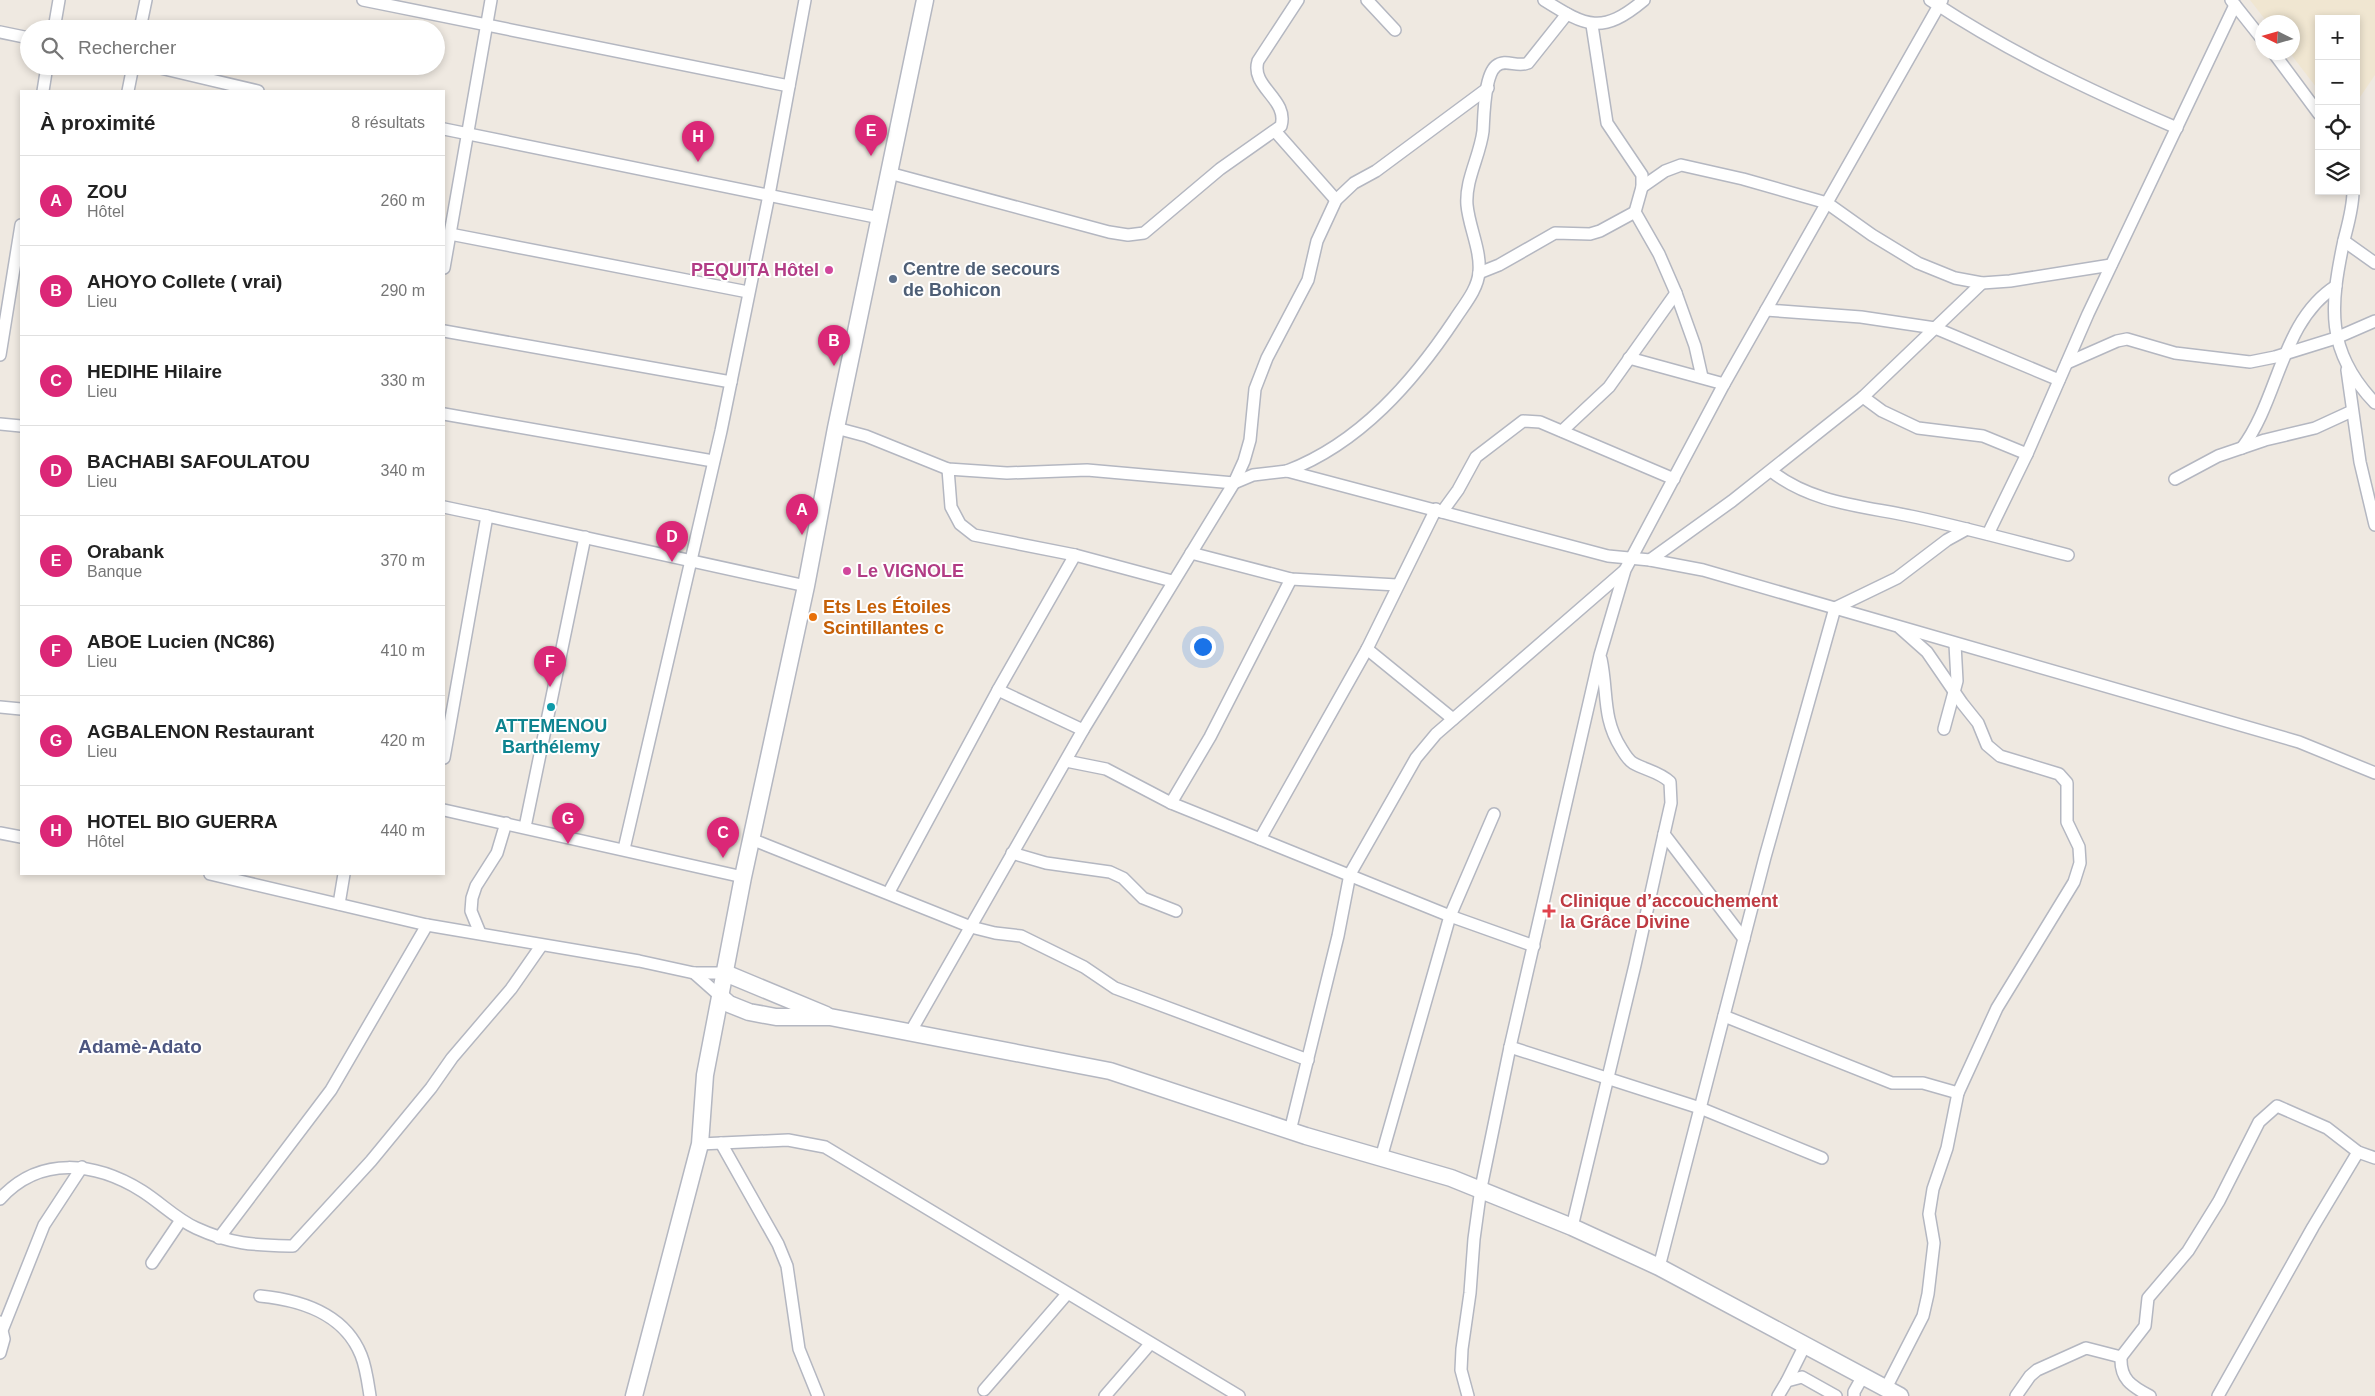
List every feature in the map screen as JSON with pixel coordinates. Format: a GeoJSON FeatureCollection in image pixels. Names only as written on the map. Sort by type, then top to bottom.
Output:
{"type":"FeatureCollection","features":[{"type":"Feature","properties":{"kind":"street"},"geometry":{"type":"LineString","coordinates":[[56,20],[59,0]]}},
{"type":"Feature","properties":{"kind":"street"},"geometry":{"type":"LineString","coordinates":[[142,20],[146,0]]}},
{"type":"Feature","properties":{"kind":"street"},"geometry":{"type":"LineString","coordinates":[[363,0],[789,86]]}},
{"type":"Feature","properties":{"kind":"street"},"geometry":{"type":"LineString","coordinates":[[445,262],[466,133],[491,0]]}},
{"type":"Feature","properties":{"kind":"street"},"geometry":{"type":"LineString","coordinates":[[624,850],[692,560],[731,382],[769,195],[805,0]]}},
{"type":"Feature","properties":{"kind":"street"},"geometry":{"type":"LineString","coordinates":[[634,1396],[700,1144],[704,1075],[742,877],[806,586],[836,428],[925,0]]}},
{"type":"Feature","properties":{"kind":"street"},"geometry":{"type":"LineString","coordinates":[[889,173],[1128,235],[1144,233],[1154,227],[1220,169],[1275,132],[1280,126],[1283,118],[1281,108],[1257,75],[1256,67],[1298,0]]}},
{"type":"Feature","properties":{"kind":"street"},"geometry":{"type":"LineString","coordinates":[[1367,0],[1395,30]]}},
{"type":"Feature","properties":{"kind":"street"},"geometry":{"type":"LineString","coordinates":[[1544,0],[1567,14],[1592,25],[1607,23],[1619,18],[1644,0]]}},
{"type":"Feature","properties":{"kind":"street"},"geometry":{"type":"LineString","coordinates":[[1468,1396],[1461,1370],[1462,1349],[1481,1188],[1510,1047],[1600,655],[1627,565],[1724,384],[1937,2],[2029,60],[2102,96],[2177,128]]}},
{"type":"Feature","properties":{"kind":"street"},"geometry":{"type":"LineString","coordinates":[[1988,534],[2111,265],[2177,128],[2233,2],[2255,30]]}},
{"type":"Feature","properties":{"kind":"street"},"geometry":{"type":"LineString","coordinates":[[836,428],[874,438],[948,469],[1007,473],[1087,470],[1234,483],[1253,475],[1287,471],[1326,452],[1357,431],[1399,391],[1431,355],[1469,298],[1479,273],[1467,205],[1468,193],[1482,137],[1489,77],[1495,67],[1505,63],[1519,66],[1528,63],[1567,14]]}},
{"type":"Feature","properties":{"kind":"street"},"geometry":{"type":"LineString","coordinates":[[1592,25],[1607,123],[1639,168],[1642,187],[1635,212],[1658,254],[1676,293],[1695,346],[1702,377]]}},
{"type":"Feature","properties":{"kind":"street"},"geometry":{"type":"LineString","coordinates":[[0,32],[20,36]]}},
{"type":"Feature","properties":{"kind":"street"},"geometry":{"type":"LineString","coordinates":[[2279,60],[2315,109]]}},
{"type":"Feature","properties":{"kind":"street"},"geometry":{"type":"LineString","coordinates":[[43,90],[46,75]]}},
{"type":"Feature","properties":{"kind":"street"},"geometry":{"type":"LineString","coordinates":[[128,90],[131,75]]}},
{"type":"Feature","properties":{"kind":"street"},"geometry":{"type":"LineString","coordinates":[[183,75],[227,88],[248,90]]}},
{"type":"Feature","properties":{"kind":"street"},"geometry":{"type":"LineString","coordinates":[[912,1031],[1083,730],[1172,581],[1234,483],[1250,440],[1255,389],[1266,358],[1308,280],[1317,241],[1336,200],[1354,183],[1383,165],[1488,88]]}},
{"type":"Feature","properties":{"kind":"street"},"geometry":{"type":"LineString","coordinates":[[445,129],[880,218]]}},
{"type":"Feature","properties":{"kind":"street"},"geometry":{"type":"LineString","coordinates":[[1275,132],[1336,200]]}},
{"type":"Feature","properties":{"kind":"street"},"geometry":{"type":"LineString","coordinates":[[1642,187],[1665,171],[1681,165],[1751,181],[1826,204],[1872,236],[1918,263],[1955,278],[1982,283],[2010,281],[2111,265]]}},
{"type":"Feature","properties":{"kind":"street"},"geometry":{"type":"LineString","coordinates":[[2352,195],[2336,286],[2336,338],[2347,368],[2360,462],[2375,525]]}},
{"type":"Feature","properties":{"kind":"street"},"geometry":{"type":"LineString","coordinates":[[1479,273],[1499,265],[1554,233],[1590,234],[1600,231],[1635,212]]}},
{"type":"Feature","properties":{"kind":"street"},"geometry":{"type":"LineString","coordinates":[[0,355],[20,231]]}},
{"type":"Feature","properties":{"kind":"street"},"geometry":{"type":"LineString","coordinates":[[450,234],[748,292]]}},
{"type":"Feature","properties":{"kind":"street"},"geometry":{"type":"LineString","coordinates":[[2344,241],[2375,263]]}},
{"type":"Feature","properties":{"kind":"street"},"geometry":{"type":"LineString","coordinates":[[1290,1131],[1338,936],[1350,874],[1425,745],[1627,565],[1650,560],[1685,537],[1771,471],[1862,397],[1982,283]]}},
{"type":"Feature","properties":{"kind":"street"},"geometry":{"type":"LineString","coordinates":[[2242,448],[2259,420],[2286,354],[2312,307],[2320,298],[2336,286]]}},
{"type":"Feature","properties":{"kind":"street"},"geometry":{"type":"LineString","coordinates":[[1562,431],[1604,392],[1676,293]]}},
{"type":"Feature","properties":{"kind":"street"},"geometry":{"type":"LineString","coordinates":[[1766,310],[1861,317],[1935,328],[2059,380]]}},
{"type":"Feature","properties":{"kind":"street"},"geometry":{"type":"LineString","coordinates":[[2067,363],[2117,341],[2127,339],[2175,353],[2238,361],[2262,360],[2336,338],[2375,321]]}},
{"type":"Feature","properties":{"kind":"street"},"geometry":{"type":"LineString","coordinates":[[445,330],[731,382]]}},
{"type":"Feature","properties":{"kind":"street"},"geometry":{"type":"LineString","coordinates":[[1629,358],[1724,384]]}},
{"type":"Feature","properties":{"kind":"street"},"geometry":{"type":"LineString","coordinates":[[2347,368],[2359,386],[2375,403]]}},
{"type":"Feature","properties":{"kind":"street"},"geometry":{"type":"LineString","coordinates":[[1862,397],[1882,412],[1918,428],[1984,436],[2026,454]]}},
{"type":"Feature","properties":{"kind":"street"},"geometry":{"type":"LineString","coordinates":[[2175,479],[2202,462],[2242,448],[2315,428],[2352,411]]}},
{"type":"Feature","properties":{"kind":"street"},"geometry":{"type":"LineString","coordinates":[[445,414],[713,461]]}},
{"type":"Feature","properties":{"kind":"street"},"geometry":{"type":"LineString","coordinates":[[1260,839],[1367,649],[1397,585],[1439,510],[1458,490],[1476,457],[1512,428],[1523,421],[1530,420],[1562,431],[1674,479]]}},
{"type":"Feature","properties":{"kind":"street"},"geometry":{"type":"LineString","coordinates":[[0,424],[20,426]]}},
{"type":"Feature","properties":{"kind":"street"},"geometry":{"type":"LineString","coordinates":[[948,469],[951,507],[965,530],[974,535],[1075,555],[1172,581]]}},
{"type":"Feature","properties":{"kind":"street"},"geometry":{"type":"LineString","coordinates":[[1287,471],[1608,556],[1627,565]]}},
{"type":"Feature","properties":{"kind":"street"},"geometry":{"type":"LineString","coordinates":[[1771,471],[1788,485],[1825,499],[1988,534],[2068,555]]}},
{"type":"Feature","properties":{"kind":"street"},"geometry":{"type":"LineString","coordinates":[[445,507],[806,586]]}},
{"type":"Feature","properties":{"kind":"street"},"geometry":{"type":"LineString","coordinates":[[445,752],[487,516]]}},
{"type":"Feature","properties":{"kind":"street"},"geometry":{"type":"LineString","coordinates":[[1659,1267],[1744,939],[1835,608],[1897,578],[1947,540],[1967,530]]}},
{"type":"Feature","properties":{"kind":"street"},"geometry":{"type":"LineString","coordinates":[[525,827],[585,537]]}},
{"type":"Feature","properties":{"kind":"street"},"geometry":{"type":"LineString","coordinates":[[1191,553],[1291,579],[1397,585]]}},
{"type":"Feature","properties":{"kind":"street"},"geometry":{"type":"LineString","coordinates":[[889,892],[998,690],[1075,555]]}},
{"type":"Feature","properties":{"kind":"street"},"geometry":{"type":"LineString","coordinates":[[1650,560],[1702,570],[2299,742],[2375,773]]}},
{"type":"Feature","properties":{"kind":"street"},"geometry":{"type":"LineString","coordinates":[[1171,803],[1210,737],[1291,579]]}},
{"type":"Feature","properties":{"kind":"street"},"geometry":{"type":"LineString","coordinates":[[694,973],[738,1009],[776,1017],[830,1017],[912,1031],[1110,1071],[1290,1131],[1481,1188],[1659,1267],[1893,1392],[1923,1316],[1928,1294],[1934,1243],[1929,1214],[1933,1189],[1948,1148],[1958,1093],[1997,1008],[2074,882],[2080,863],[2079,847],[2067,822],[2067,784],[2059,774],[2000,756],[1987,745],[1978,723],[1927,652],[1897,625]]}},
{"type":"Feature","properties":{"kind":"street"},"geometry":{"type":"LineString","coordinates":[[1944,729],[1958,681],[1955,644]]}},
{"type":"Feature","properties":{"kind":"street"},"geometry":{"type":"LineString","coordinates":[[1367,649],[1453,719]]}},
{"type":"Feature","properties":{"kind":"street"},"geometry":{"type":"LineString","coordinates":[[1572,1227],[1671,803],[1670,782],[1665,777],[1631,762],[1612,733],[1607,718],[1605,680],[1600,655]]}},
{"type":"Feature","properties":{"kind":"street"},"geometry":{"type":"LineString","coordinates":[[998,690],[1083,730]]}},
{"type":"Feature","properties":{"kind":"street"},"geometry":{"type":"LineString","coordinates":[[0,707],[20,709]]}},
{"type":"Feature","properties":{"kind":"street"},"geometry":{"type":"LineString","coordinates":[[1066,761],[1106,769],[1171,803],[1450,916],[1534,946]]}},
{"type":"Feature","properties":{"kind":"street"},"geometry":{"type":"LineString","coordinates":[[445,810],[742,877]]}},
{"type":"Feature","properties":{"kind":"street"},"geometry":{"type":"LineString","coordinates":[[1381,1158],[1450,916],[1494,814]]}},
{"type":"Feature","properties":{"kind":"street"},"geometry":{"type":"LineString","coordinates":[[480,933],[471,911],[472,898],[476,886],[497,853],[506,823]]}},
{"type":"Feature","properties":{"kind":"street"},"geometry":{"type":"LineString","coordinates":[[0,833],[20,837]]}},
{"type":"Feature","properties":{"kind":"street"},"geometry":{"type":"LineString","coordinates":[[1664,834],[1744,939]]}},
{"type":"Feature","properties":{"kind":"street"},"geometry":{"type":"LineString","coordinates":[[751,839],[971,926],[995,933],[1021,936],[1084,967],[1115,988],[1308,1060]]}},
{"type":"Feature","properties":{"kind":"street"},"geometry":{"type":"LineString","coordinates":[[1012,853],[1046,863],[1110,872],[1124,878],[1143,898],[1176,911]]}},
{"type":"Feature","properties":{"kind":"street"},"geometry":{"type":"LineString","coordinates":[[214,875],[427,925],[480,933],[541,946],[639,961],[694,973],[725,973],[830,1017]]}},
{"type":"Feature","properties":{"kind":"street"},"geometry":{"type":"LineString","coordinates":[[339,904],[344,875]]}},
{"type":"Feature","properties":{"kind":"street"},"geometry":{"type":"LineString","coordinates":[[219,1238],[331,1090],[427,925]]}},
{"type":"Feature","properties":{"kind":"street"},"geometry":{"type":"LineString","coordinates":[[0,1199],[12,1186],[32,1174],[54,1168],[82,1167],[113,1177],[142,1191],[181,1220],[219,1238],[252,1246],[293,1246],[329,1209],[419,1103],[452,1058],[511,989],[541,946]]}},
{"type":"Feature","properties":{"kind":"street"},"geometry":{"type":"LineString","coordinates":[[1724,1016],[1892,1083],[1922,1083],[1958,1093]]}},
{"type":"Feature","properties":{"kind":"street"},"geometry":{"type":"LineString","coordinates":[[1510,1047],[1700,1108],[1822,1158]]}},
{"type":"Feature","properties":{"kind":"street"},"geometry":{"type":"LineString","coordinates":[[2150,1396],[2133,1387],[2120,1370],[2121,1357],[2145,1326],[2148,1298],[2188,1251],[2219,1201],[2259,1122],[2277,1106],[2327,1128],[2358,1152],[2375,1158]]}},
{"type":"Feature","properties":{"kind":"street"},"geometry":{"type":"LineString","coordinates":[[700,1144],[788,1140],[825,1147],[1239,1396]]}},
{"type":"Feature","properties":{"kind":"street"},"geometry":{"type":"LineString","coordinates":[[721,1143],[778,1244],[784,1259],[792,1288],[794,1329],[799,1349],[818,1396]]}},
{"type":"Feature","properties":{"kind":"street"},"geometry":{"type":"LineString","coordinates":[[2218,1396],[2312,1227],[2358,1152]]}},
{"type":"Feature","properties":{"kind":"street"},"geometry":{"type":"LineString","coordinates":[[0,1353],[4,1339],[1,1325],[44,1225],[82,1167]]}},
{"type":"Feature","properties":{"kind":"street"},"geometry":{"type":"LineString","coordinates":[[152,1262],[181,1220]]}},
{"type":"Feature","properties":{"kind":"street"},"geometry":{"type":"LineString","coordinates":[[984,1390],[1067,1294]]}},
{"type":"Feature","properties":{"kind":"street"},"geometry":{"type":"LineString","coordinates":[[260,1296],[287,1299],[313,1307],[335,1320],[350,1336],[361,1355],[370,1396]]}},
{"type":"Feature","properties":{"kind":"street"},"geometry":{"type":"LineString","coordinates":[[1105,1396],[1150,1344]]}},
{"type":"Feature","properties":{"kind":"street"},"geometry":{"type":"LineString","coordinates":[[1778,1396],[1805,1345]]}},
{"type":"Feature","properties":{"kind":"street"},"geometry":{"type":"LineString","coordinates":[[2016,1396],[2030,1376],[2037,1370],[2086,1348],[2121,1357]]}},
{"type":"Feature","properties":{"kind":"street"},"geometry":{"type":"LineString","coordinates":[[1853,1396],[1863,1376]]}},
{"type":"Feature","properties":{"kind":"street"},"geometry":{"type":"LineString","coordinates":[[1787,1381],[1802,1377],[1836,1396]]}},
{"type":"Feature","properties":{"kind":"shaded area"},"geometry":{"type":"Polygon","coordinates":[[[2250,0],[2375,0],[2375,75],[2360,97],[2360,15],[2315,15],[2315,86],[2295,60],[2300,60],[2300,15],[2262,15],[2250,0]]]}},
{"type":"Feature","properties":{"kind":"place","name":"Orabank"},"geometry":{"type":"Point","coordinates":[871,156]}},
{"type":"Feature","properties":{"kind":"place","name":"HOTEL BIO GUERRA"},"geometry":{"type":"Point","coordinates":[698,162]}},
{"type":"Feature","properties":{"kind":"place","name":"PEQUITA Hôtel"},"geometry":{"type":"Point","coordinates":[829,270]}},
{"type":"Feature","properties":{"kind":"place","name":"Centre de secours de Bohicon"},"geometry":{"type":"Point","coordinates":[893,279]}},
{"type":"Feature","properties":{"kind":"place","name":"AHOYO Collete ( vrai)"},"geometry":{"type":"Point","coordinates":[834,366]}},
{"type":"Feature","properties":{"kind":"place","name":"ZOU"},"geometry":{"type":"Point","coordinates":[802,535]}},
{"type":"Feature","properties":{"kind":"place","name":"BACHABI SAFOULATOU"},"geometry":{"type":"Point","coordinates":[672,562]}},
{"type":"Feature","properties":{"kind":"place","name":"Le VIGNOLE"},"geometry":{"type":"Point","coordinates":[847,571]}},
{"type":"Feature","properties":{"kind":"place","name":"Ets Les Étoiles Scintillantes c"},"geometry":{"type":"Point","coordinates":[813,617]}},
{"type":"Feature","properties":{"kind":"place","name":"ABOE Lucien (NC86)"},"geometry":{"type":"Point","coordinates":[550,687]}},
{"type":"Feature","properties":{"kind":"place","name":"ATTEMENOU Barthélemy"},"geometry":{"type":"Point","coordinates":[551,707]}},
{"type":"Feature","properties":{"kind":"place","name":"AGBALENON Restaurant"},"geometry":{"type":"Point","coordinates":[568,844]}},
{"type":"Feature","properties":{"kind":"place","name":"HEDIHE Hilaire"},"geometry":{"type":"Point","coordinates":[723,858]}},
{"type":"Feature","properties":{"kind":"place","name":"Clinique d’accouchement la Grâce Divine"},"geometry":{"type":"Point","coordinates":[1549,911]}},
{"type":"Feature","properties":{"kind":"district","name":"Adamè-Adato"},"geometry":{"type":"Point","coordinates":[140,1046]}}]}
